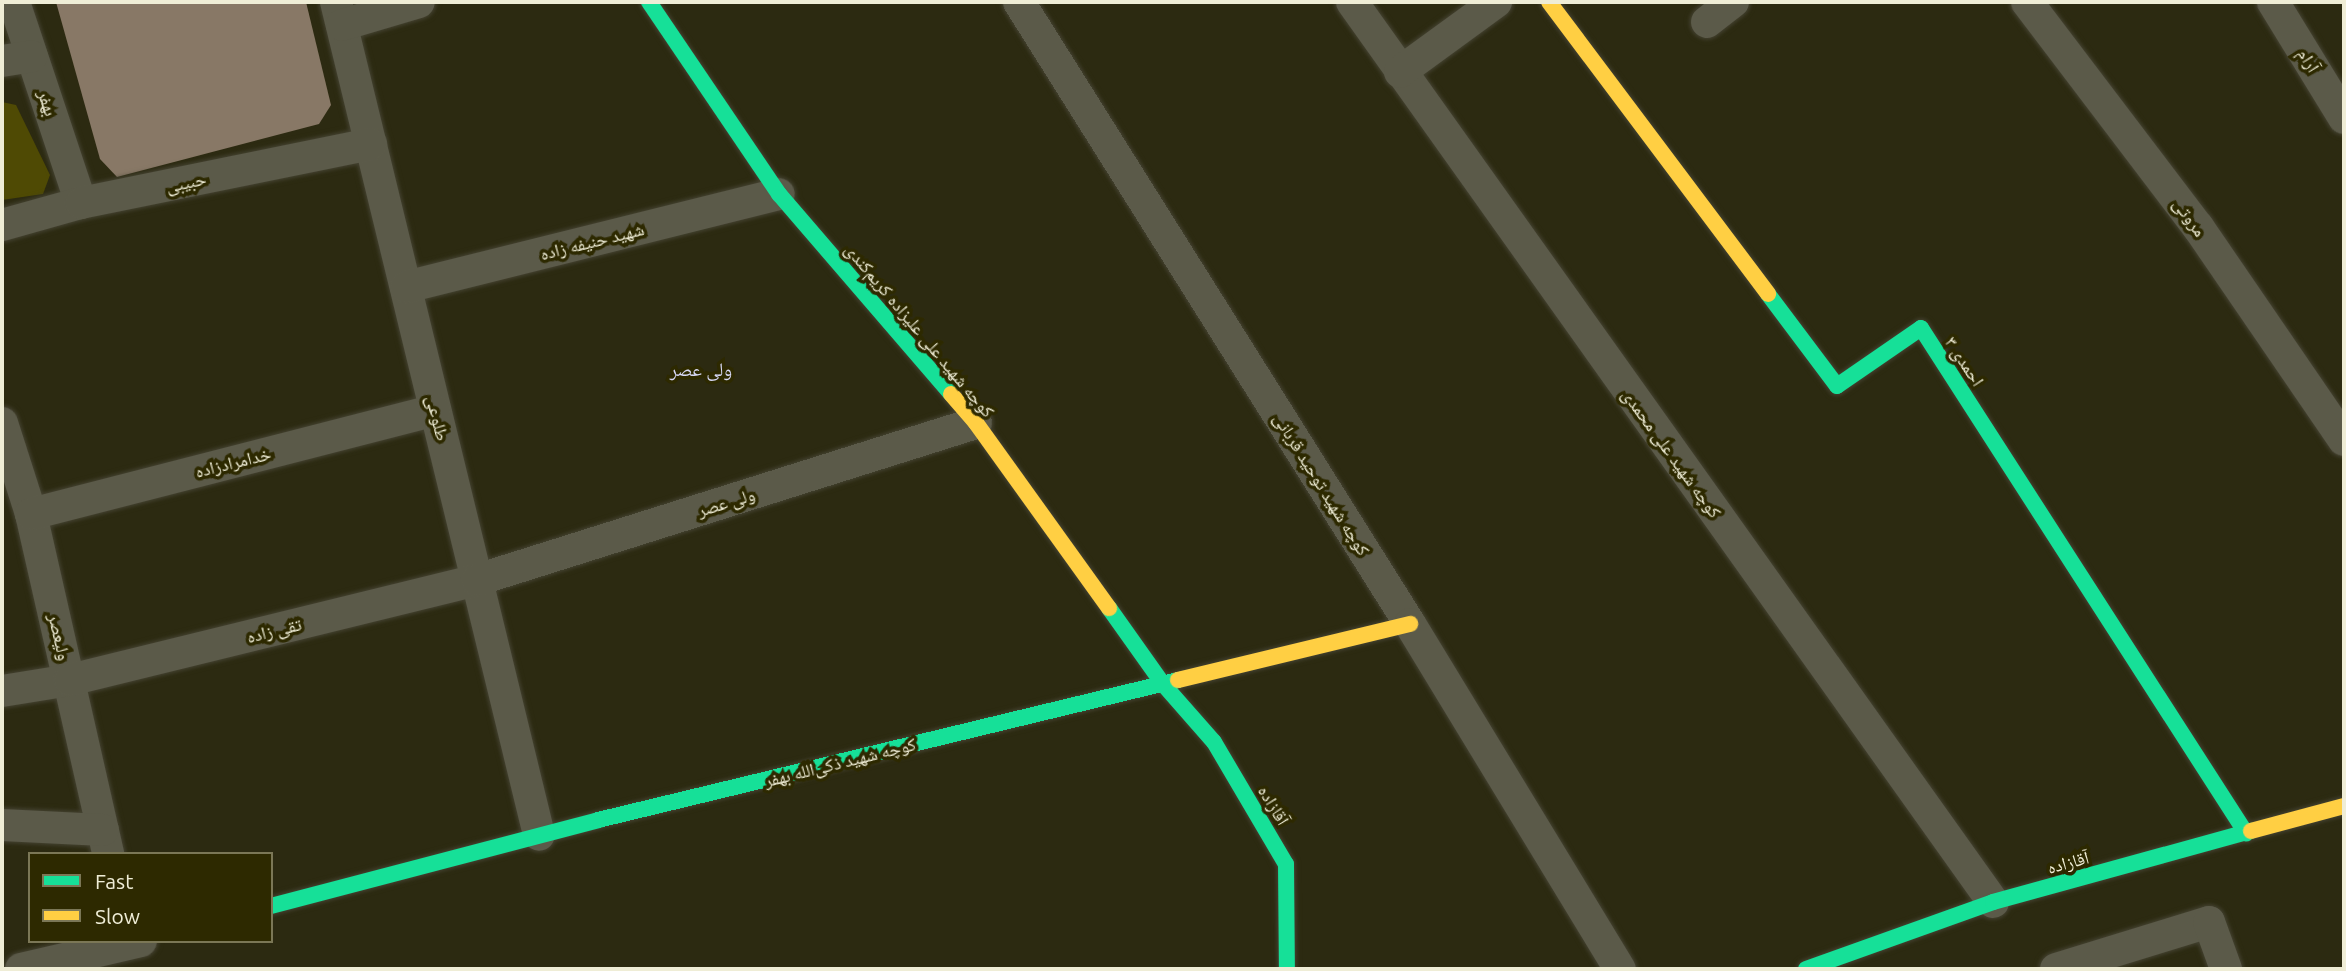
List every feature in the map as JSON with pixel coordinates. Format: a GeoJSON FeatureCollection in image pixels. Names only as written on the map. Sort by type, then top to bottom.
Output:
{"type":"FeatureCollection","features":[{"type":"Feature","properties":{"kind":"street","name":"بهفر"},"geometry":{"type":"LineString","coordinates":[[14,2],[81,203]]}},
{"type":"Feature","properties":{"kind":"street"},"geometry":{"type":"LineString","coordinates":[[339,13],[419,2]]}},
{"type":"Feature","properties":{"kind":"street","name":"کوچه شهید علی علیزاده کریم‌کندی"},"geometry":{"type":"LineString","coordinates":[[649,2],[779,194],[976,424],[1163,684]]}},
{"type":"Feature","properties":{"kind":"street","name":"کوچه شهید توحید قربانی"},"geometry":{"type":"LineString","coordinates":[[1019,2],[1410,624],[1620,969]]}},
{"type":"Feature","properties":{"kind":"street","name":"کوچه شهید علی محمدی"},"geometry":{"type":"LineString","coordinates":[[1352,2],[1993,902]]}},
{"type":"Feature","properties":{"kind":"street"},"geometry":{"type":"LineString","coordinates":[[1400,72],[1496,2]]}},
{"type":"Feature","properties":{"kind":"street","name":"احمدی ۳"},"geometry":{"type":"LineString","coordinates":[[1549,2],[1837,386],[1921,328],[2246,833]]}},
{"type":"Feature","properties":{"kind":"street"},"geometry":{"type":"LineString","coordinates":[[1707,22],[1732,2]]}},
{"type":"Feature","properties":{"kind":"street","name":"مروتی"},"geometry":{"type":"LineString","coordinates":[[2027,2],[2198,227],[2344,440]]}},
{"type":"Feature","properties":{"kind":"street","name":"آرام"},"geometry":{"type":"LineString","coordinates":[[2273,2],[2344,118]]}},
{"type":"Feature","properties":{"kind":"street","name":"طلوعی"},"geometry":{"type":"LineString","coordinates":[[339,13],[539,835]]}},
{"type":"Feature","properties":{"kind":"street"},"geometry":{"type":"LineString","coordinates":[[2,61],[32,56]]}},
{"type":"Feature","properties":{"kind":"street","name":"حبیبی"},"geometry":{"type":"LineString","coordinates":[[2,225],[81,203],[371,144]]}},
{"type":"Feature","properties":{"kind":"street","name":"شهید حنیفه زاده"},"geometry":{"type":"LineString","coordinates":[[406,287],[779,194]]}},
{"type":"Feature","properties":{"kind":"street","name":"خدامرادزاده"},"geometry":{"type":"LineString","coordinates":[[31,514],[435,410]]}},
{"type":"Feature","properties":{"kind":"street","name":"ولیعصر"},"geometry":{"type":"LineString","coordinates":[[2,423],[31,514],[106,842]]}},
{"type":"Feature","properties":{"kind":"street","name":"ولی عصر"},"geometry":{"type":"LineString","coordinates":[[477,580],[976,424]]}},
{"type":"Feature","properties":{"kind":"street","name":"تقی زاده"},"geometry":{"type":"LineString","coordinates":[[2,691],[70,680],[477,580]]}},
{"type":"Feature","properties":{"kind":"street","name":"کوچه شهید ذکی‌الله بهفر"},"geometry":{"type":"LineString","coordinates":[[273,905],[539,835],[1410,624]]}},
{"type":"Feature","properties":{"kind":"street","name":"آقازاده"},"geometry":{"type":"LineString","coordinates":[[1163,684],[1214,742],[1286,864],[1287,969]]}},
{"type":"Feature","properties":{"kind":"street","name":"آقازاده"},"geometry":{"type":"LineString","coordinates":[[1805,969],[1993,902],[2344,806]]}},
{"type":"Feature","properties":{"kind":"street"},"geometry":{"type":"LineString","coordinates":[[2,824],[106,842]]}},
{"type":"Feature","properties":{"kind":"street"},"geometry":{"type":"LineString","coordinates":[[2056,969],[2209,922],[2226,969]]}},
{"type":"Feature","properties":{"kind":"street"},"geometry":{"type":"LineString","coordinates":[[21,969],[135,949]]}},
{"type":"Feature","properties":{"kind":"shaded area"},"geometry":{"type":"Polygon","coordinates":[[[2,102],[16,105],[50,175],[43,194],[2,200],[2,102]]]}},
{"type":"Feature","properties":{"kind":"building"},"geometry":{"type":"Polygon","coordinates":[[[56,2],[306,2],[331,105],[319,124],[117,177],[100,159],[56,2]]]}},
{"type":"Feature","properties":{"kind":"traffic: fast"},"geometry":{"type":"LineString","coordinates":[[649,2],[779,194],[951,394]]}},
{"type":"Feature","properties":{"kind":"traffic: fast"},"geometry":{"type":"LineString","coordinates":[[1768,294],[1837,386],[1921,328],[2246,833]]}},
{"type":"Feature","properties":{"kind":"traffic: fast"},"geometry":{"type":"LineString","coordinates":[[1109,608],[1163,684],[1214,742],[1286,864],[1287,969]]}},
{"type":"Feature","properties":{"kind":"traffic: fast"},"geometry":{"type":"LineString","coordinates":[[273,905],[598,820],[1178,680]]}},
{"type":"Feature","properties":{"kind":"traffic: fast"},"geometry":{"type":"LineString","coordinates":[[1806,969],[1993,902],[2251,831]]}},
{"type":"Feature","properties":{"kind":"traffic: slow"},"geometry":{"type":"LineString","coordinates":[[1549,2],[1768,294]]}},
{"type":"Feature","properties":{"kind":"traffic: slow"},"geometry":{"type":"LineString","coordinates":[[951,394],[976,423],[1109,608]]}},
{"type":"Feature","properties":{"kind":"traffic: slow"},"geometry":{"type":"LineString","coordinates":[[1178,680],[1410,624]]}},
{"type":"Feature","properties":{"kind":"traffic: slow"},"geometry":{"type":"LineString","coordinates":[[2251,831],[2344,806]]}},
{"type":"Feature","properties":{"kind":"district","name":"ولی عصر"},"geometry":{"type":"Point","coordinates":[701,370]}}]}
